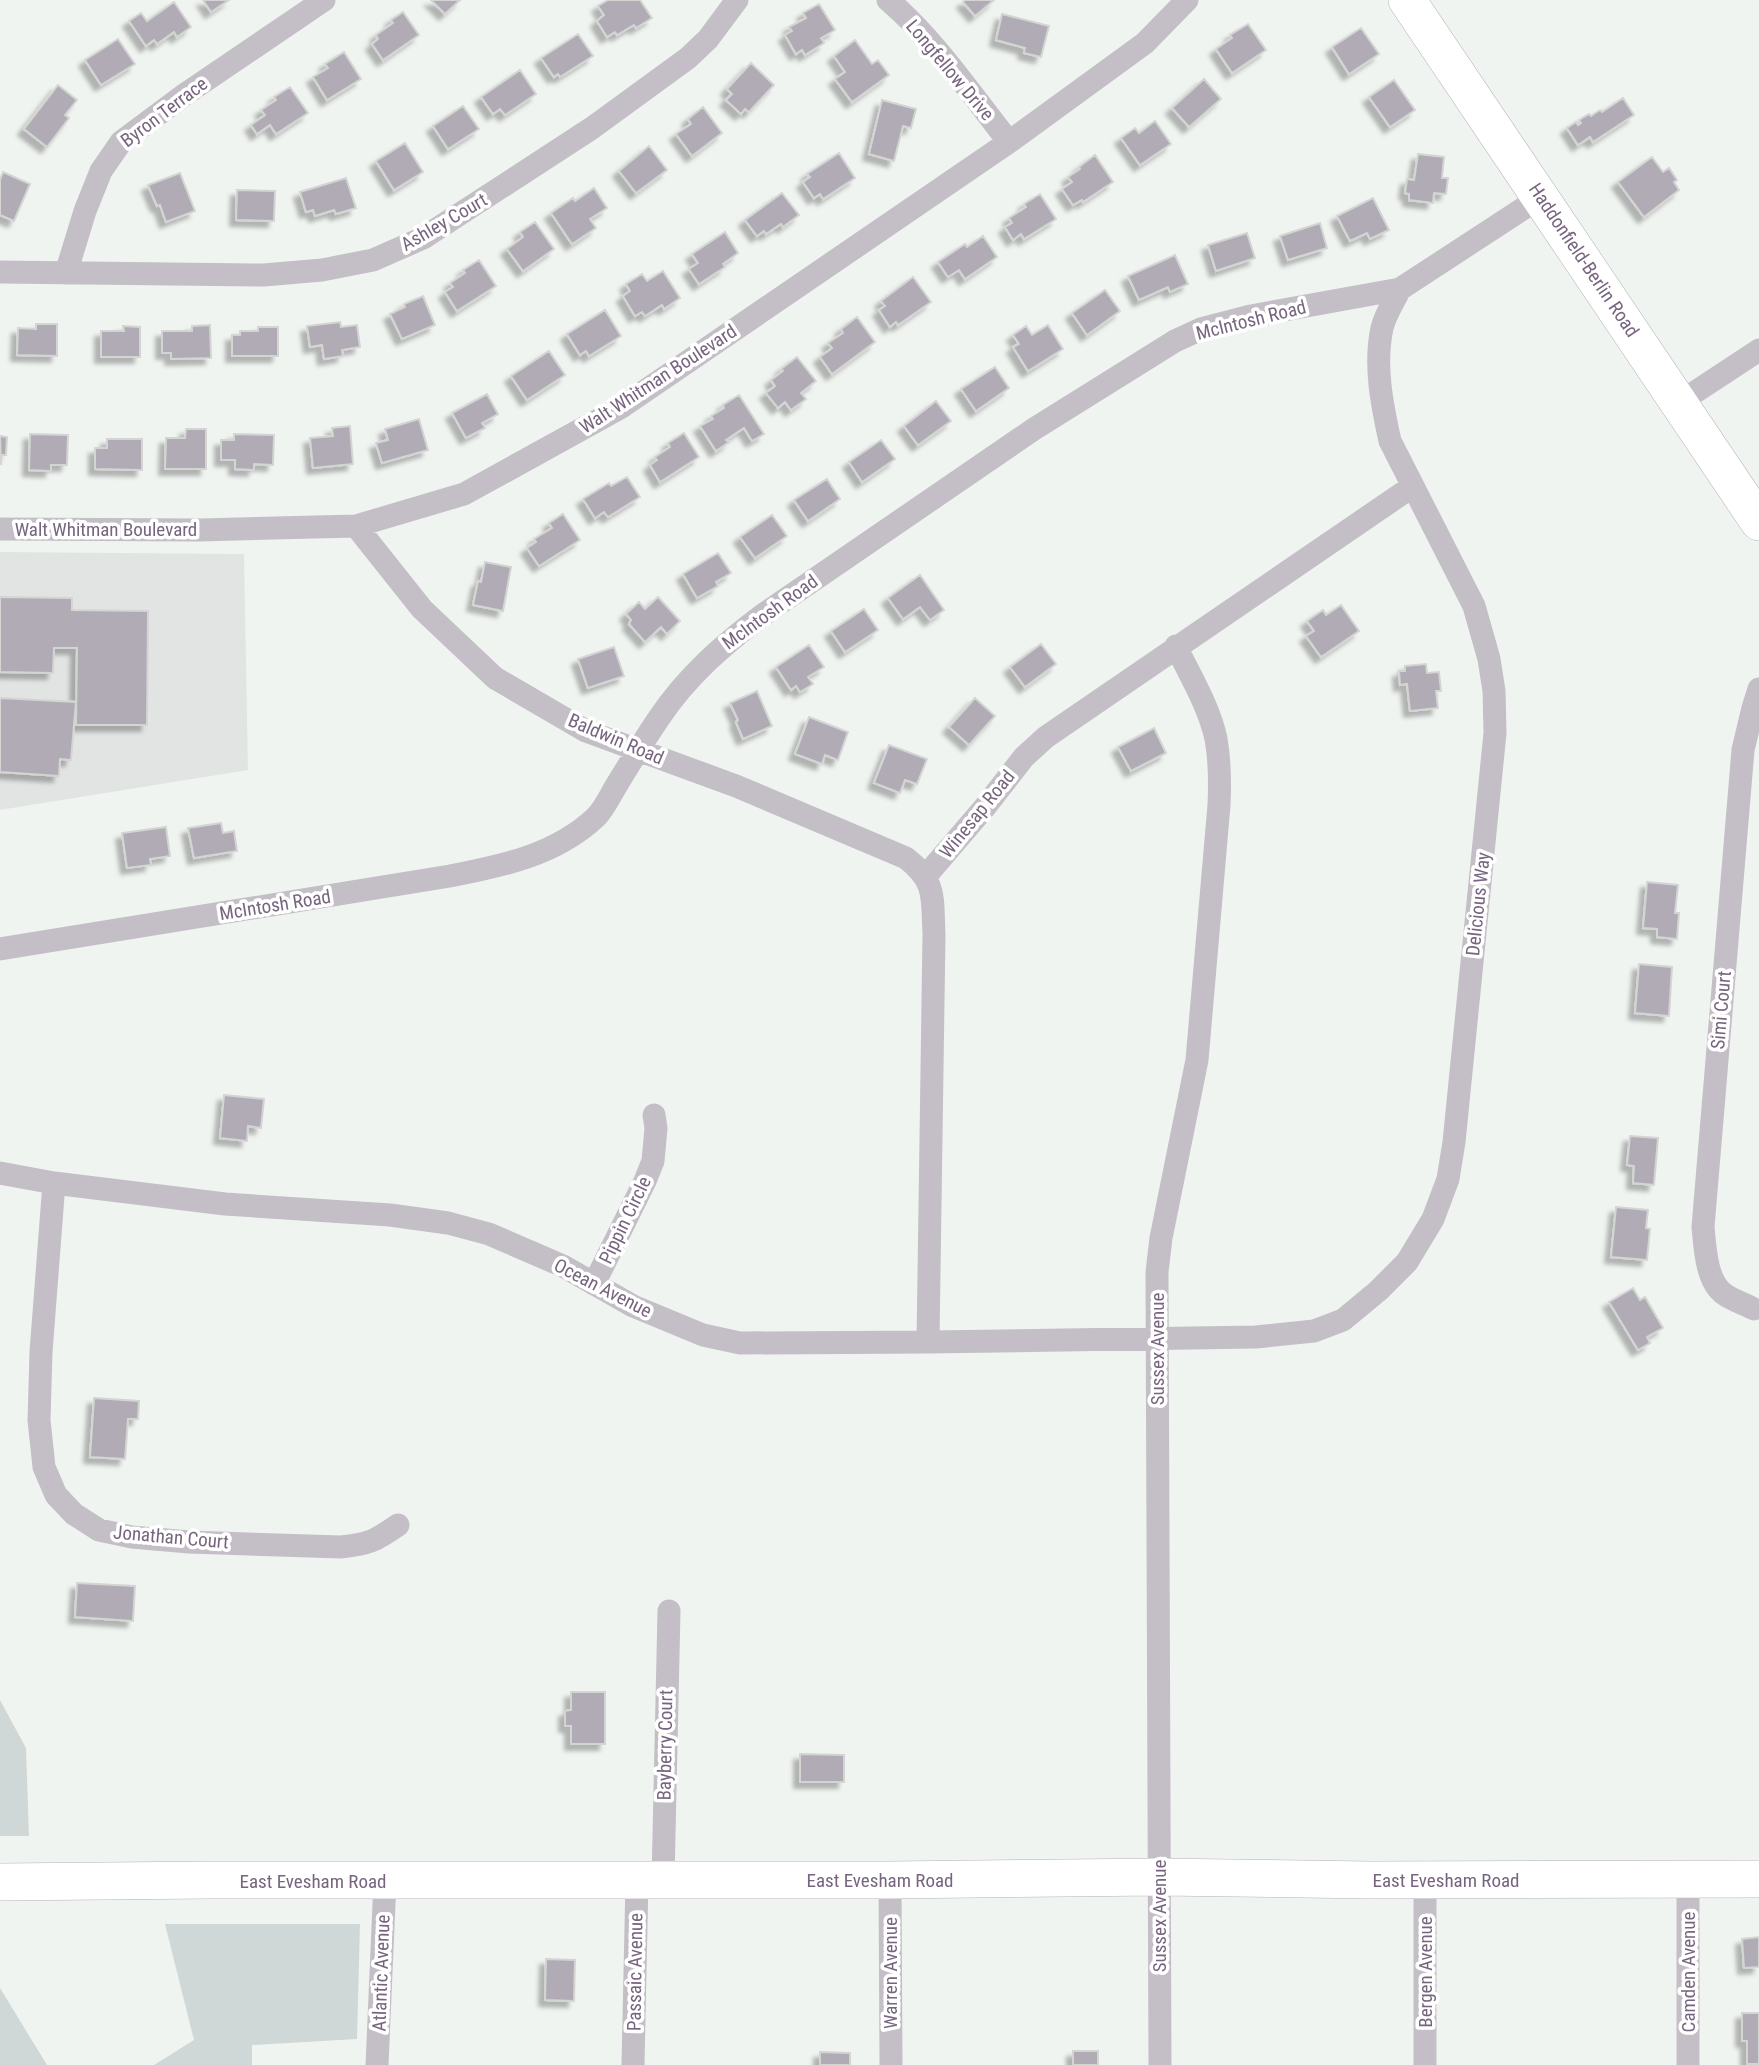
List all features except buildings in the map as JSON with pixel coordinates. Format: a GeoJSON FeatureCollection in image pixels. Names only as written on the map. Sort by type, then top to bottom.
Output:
{"type":"FeatureCollection","features":[{"type":"Feature","properties":{"kind":"main road","name":"Haddonfield-Berlin Road"},"geometry":{"type":"LineString","coordinates":[[1407,0],[1759,522]]}},
{"type":"Feature","properties":{"kind":"main road","name":"East Evesham Road"},"geometry":{"type":"LineString","coordinates":[[0,1882],[1159,1877],[1425,1880],[1759,1879]]}},
{"type":"Feature","properties":{"kind":"street","name":"Byron Terrace"},"geometry":{"type":"LineString","coordinates":[[66,273],[85,211],[101,171],[121,142],[324,0]]}},
{"type":"Feature","properties":{"kind":"street","name":"Ashley Court"},"geometry":{"type":"LineString","coordinates":[[0,272],[264,275],[322,270],[373,260],[423,238],[592,128],[688,58],[708,39],[737,0]]}},
{"type":"Feature","properties":{"kind":"street","name":"Longfellow Drive"},"geometry":{"type":"LineString","coordinates":[[888,0],[945,61],[1009,142]]}},
{"type":"Feature","properties":{"kind":"street","name":"Walt Whitman Boulevard"},"geometry":{"type":"LineString","coordinates":[[0,528],[200,530],[356,526],[464,494],[620,408],[1009,142],[1145,43],[1187,0]]}},
{"type":"Feature","properties":{"kind":"street","name":"McIntosh Road"},"geometry":{"type":"LineString","coordinates":[[0,949],[437,878],[505,865],[546,850],[578,832],[598,815],[659,716],[690,678],[725,644],[764,614],[1034,429],[1175,341],[1201,329],[1251,316],[1400,289],[1541,197]]}},
{"type":"Feature","properties":{"kind":"street","name":"Delicious Way"},"geometry":{"type":"LineString","coordinates":[[1157,1338],[1256,1337],[1314,1331],[1343,1320],[1378,1292],[1407,1262],[1433,1219],[1448,1179],[1495,733],[1494,691],[1489,659],[1474,606],[1390,441],[1378,362],[1382,326],[1400,289]]}},
{"type":"Feature","properties":{"kind":"street"},"geometry":{"type":"LineString","coordinates":[[1679,402],[1759,350]]}},
{"type":"Feature","properties":{"kind":"street","name":"Winesap Road"},"geometry":{"type":"LineString","coordinates":[[928,1342],[934,933],[932,891],[925,877],[1024,757],[1046,737],[1412,486]]}},
{"type":"Feature","properties":{"kind":"street","name":"Baldwin Road"},"geometry":{"type":"LineString","coordinates":[[356,526],[422,610],[495,678],[586,731],[736,786],[906,858],[922,870],[925,877]]}},
{"type":"Feature","properties":{"kind":"street","name":"Sussex Avenue"},"geometry":{"type":"LineString","coordinates":[[1160,2065],[1157,1272],[1161,1238],[1197,1060],[1220,769],[1216,737],[1208,713],[1176,646]]}},
{"type":"Feature","properties":{"kind":"street","name":"Simi Court"},"geometry":{"type":"LineString","coordinates":[[1754,1309],[1723,1293],[1713,1279],[1703,1227],[1743,750],[1759,690]]}},
{"type":"Feature","properties":{"kind":"street","name":"Pippin Circle"},"geometry":{"type":"LineString","coordinates":[[594,1284],[653,1161],[656,1128],[654,1115]]}},
{"type":"Feature","properties":{"kind":"street"},"geometry":{"type":"LineString","coordinates":[[0,1173],[54,1184]]}},
{"type":"Feature","properties":{"kind":"street","name":"Ocean Avenue"},"geometry":{"type":"LineString","coordinates":[[54,1184],[225,1204],[390,1214],[448,1223],[489,1234],[563,1266],[633,1306],[703,1335],[740,1343],[1157,1338]]}},
{"type":"Feature","properties":{"kind":"street","name":"Jonathan Court"},"geometry":{"type":"LineString","coordinates":[[54,1184],[41,1352],[39,1420],[44,1467],[56,1494],[74,1514],[99,1530],[132,1537],[189,1542],[341,1547],[365,1545],[398,1525]]}},
{"type":"Feature","properties":{"kind":"street","name":"Bayberry Court"},"geometry":{"type":"LineString","coordinates":[[650,1880],[668,1611]]}},
{"type":"Feature","properties":{"kind":"street","name":"Camden Avenue"},"geometry":{"type":"LineString","coordinates":[[1688,1879],[1688,2065]]}},
{"type":"Feature","properties":{"kind":"street","name":"Passaic Avenue"},"geometry":{"type":"LineString","coordinates":[[633,2065],[650,1880]]}},
{"type":"Feature","properties":{"kind":"street","name":"Warren Avenue"},"geometry":{"type":"LineString","coordinates":[[890,1880],[891,2065]]}},
{"type":"Feature","properties":{"kind":"street","name":"Bergen Avenue"},"geometry":{"type":"LineString","coordinates":[[1425,1880],[1425,2065]]}},
{"type":"Feature","properties":{"kind":"street","name":"Atlantic Avenue"},"geometry":{"type":"LineString","coordinates":[[377,2065],[385,1881]]}},
{"type":"Feature","properties":{"kind":"shaded area"},"geometry":{"type":"Polygon","coordinates":[[[0,552],[244,554],[248,770],[0,810],[0,552]]]}},
{"type":"Feature","properties":{"kind":"shaded area"},"geometry":{"type":"Polygon","coordinates":[[[0,1700],[26,1748],[29,1836],[0,1836],[0,1700]]]}},
{"type":"Feature","properties":{"kind":"shaded area"},"geometry":{"type":"Polygon","coordinates":[[[165,1924],[360,1924],[357,2039],[252,2045],[252,2065],[154,2065],[194,2040],[165,1924]]]}},
{"type":"Feature","properties":{"kind":"shaded area"},"geometry":{"type":"Polygon","coordinates":[[[0,1988],[47,2065],[0,2065],[0,1988]]]}}]}
